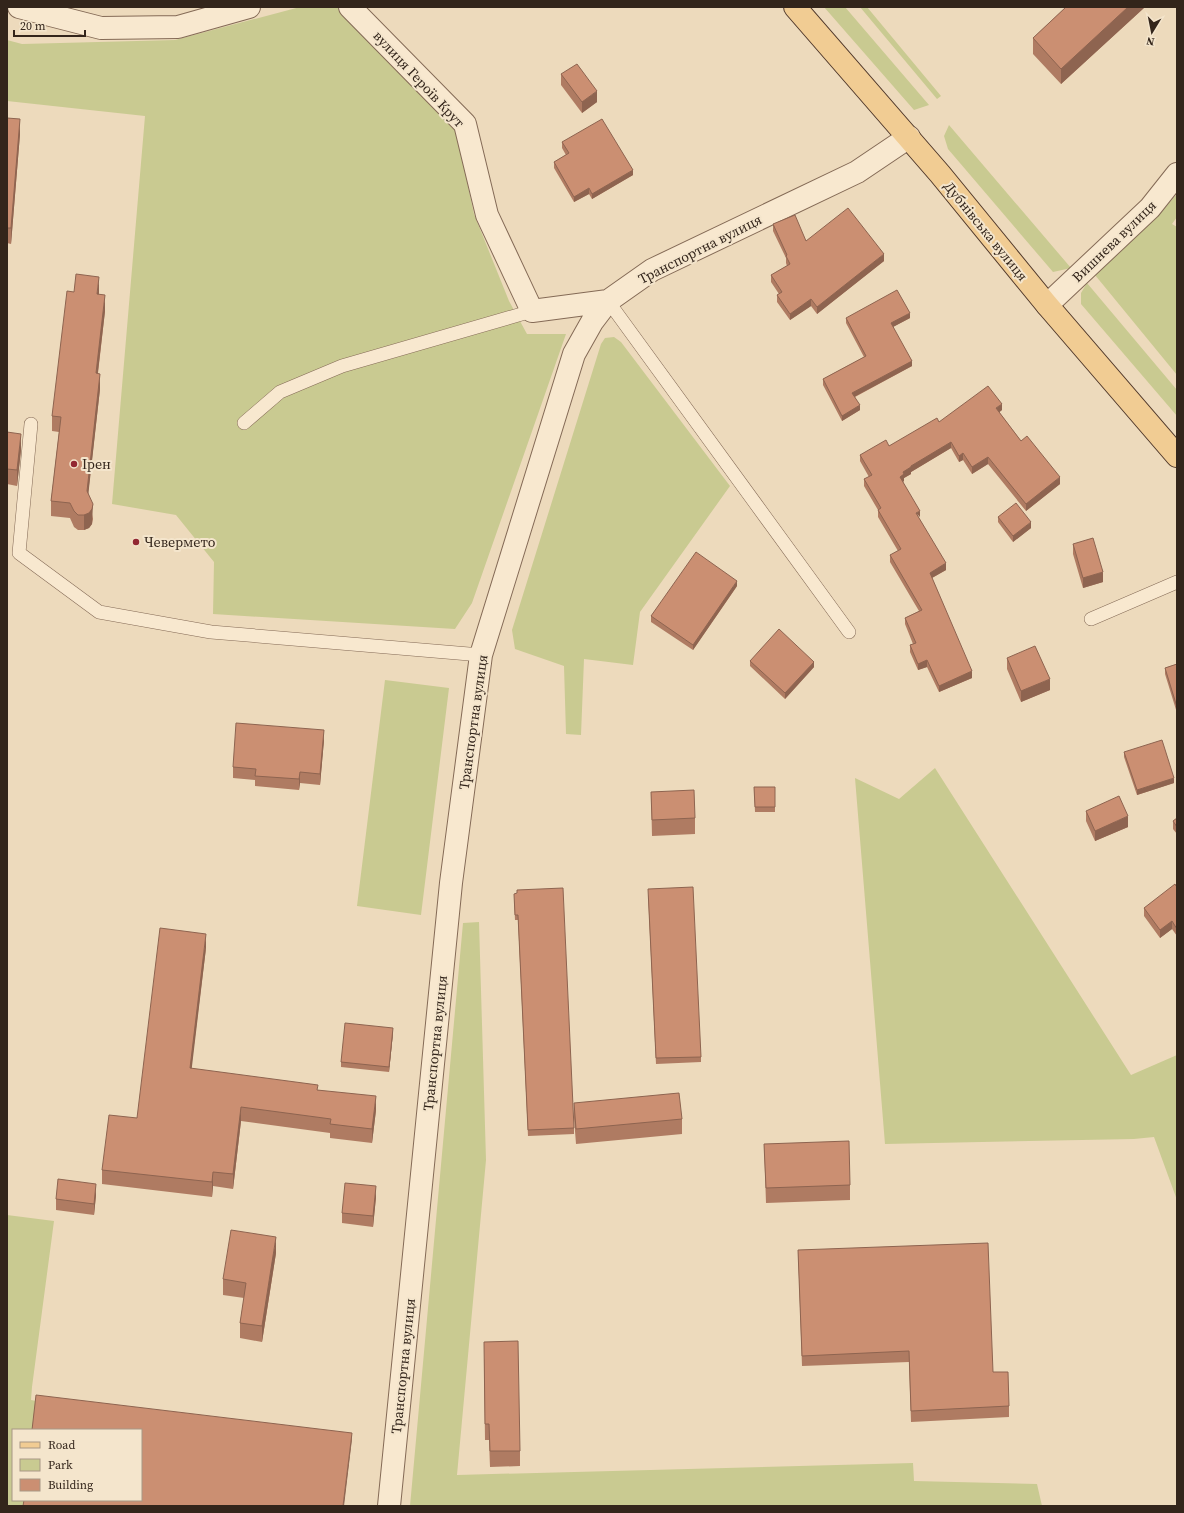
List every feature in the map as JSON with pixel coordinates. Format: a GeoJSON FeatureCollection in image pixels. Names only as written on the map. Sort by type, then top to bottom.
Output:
{"type":"FeatureCollection","features":[{"type":"Feature","properties":{"kind":"main road","name":"Дубнівська вулиця"},"geometry":{"type":"LineString","coordinates":[[795,7],[909,138],[1047,305],[1177,456]]}},
{"type":"Feature","properties":{"kind":"street"},"geometry":{"type":"LineString","coordinates":[[19,7],[101,28],[178,27],[249,7]]}},
{"type":"Feature","properties":{"kind":"street","name":"вулиця Героїв Крут"},"geometry":{"type":"LineString","coordinates":[[350,7],[465,124],[487,214],[532,311]]}},
{"type":"Feature","properties":{"kind":"street","name":"Транспортна вулиця"},"geometry":{"type":"LineString","coordinates":[[390,1506],[451,883],[480,655],[574,354],[592,322],[608,301],[652,270],[857,172],[909,138]]}},
{"type":"Feature","properties":{"kind":"street","name":"Вишнева вулиця"},"geometry":{"type":"LineString","coordinates":[[1047,305],[1150,208],[1177,174]]}},
{"type":"Feature","properties":{"kind":"street"},"geometry":{"type":"LineString","coordinates":[[532,311],[608,301]]}},
{"type":"Feature","properties":{"kind":"lane"},"geometry":{"type":"LineString","coordinates":[[608,301],[849,632]]}},
{"type":"Feature","properties":{"kind":"lane"},"geometry":{"type":"LineString","coordinates":[[244,423],[280,392],[342,366],[532,311]]}},
{"type":"Feature","properties":{"kind":"lane"},"geometry":{"type":"LineString","coordinates":[[31,424],[19,553],[99,612],[211,632],[480,655]]}},
{"type":"Feature","properties":{"kind":"lane"},"geometry":{"type":"LineString","coordinates":[[1091,619],[1177,582]]}},
{"type":"Feature","properties":{"kind":"green space"},"geometry":{"type":"Polygon","coordinates":[[[300,7],[337,7],[455,126],[474,214],[509,301],[527,334],[566,334],[472,603],[455,629],[213,614],[214,562],[176,515],[112,504],[145,116],[7,101],[7,40],[22,44],[175,40],[300,7]]]}},
{"type":"Feature","properties":{"kind":"green space"},"geometry":{"type":"Polygon","coordinates":[[[824,7],[845,7],[929,105],[914,110],[824,7]]]}},
{"type":"Feature","properties":{"kind":"green space"},"geometry":{"type":"Polygon","coordinates":[[[860,7],[867,7],[941,96],[937,99],[860,7]]]}},
{"type":"Feature","properties":{"kind":"green space"},"geometry":{"type":"Polygon","coordinates":[[[949,125],[1071,268],[1053,272],[948,149],[944,136],[949,125]]]}},
{"type":"Feature","properties":{"kind":"green space"},"geometry":{"type":"Polygon","coordinates":[[[1177,194],[1177,217],[1172,224],[1177,227],[1177,375],[1095,275],[1158,216],[1177,194]]]}},
{"type":"Feature","properties":{"kind":"green space"},"geometry":{"type":"Polygon","coordinates":[[[1087,283],[1177,390],[1177,416],[1081,304],[1081,293],[1087,283]]]}},
{"type":"Feature","properties":{"kind":"green space"},"geometry":{"type":"Polygon","coordinates":[[[614,337],[621,342],[730,486],[640,612],[633,665],[584,659],[581,735],[566,734],[564,666],[515,649],[512,630],[601,344],[605,338],[614,337]]]}},
{"type":"Feature","properties":{"kind":"green space"},"geometry":{"type":"Polygon","coordinates":[[[385,680],[449,688],[421,915],[357,906],[385,680]]]}},
{"type":"Feature","properties":{"kind":"green space"},"geometry":{"type":"Polygon","coordinates":[[[935,768],[1131,1075],[1177,1055],[1177,1200],[1154,1137],[1134,1139],[885,1144],[855,778],[899,799],[935,768]]]}},
{"type":"Feature","properties":{"kind":"green space"},"geometry":{"type":"Polygon","coordinates":[[[479,922],[486,1160],[457,1475],[913,1463],[914,1481],[1037,1484],[1042,1506],[410,1506],[463,923],[479,922]]]}},
{"type":"Feature","properties":{"kind":"green space"},"geometry":{"type":"Polygon","coordinates":[[[7,1215],[54,1221],[32,1387],[31,1400],[36,1401],[33,1429],[12,1429],[12,1501],[24,1501],[24,1506],[7,1506],[7,1215]]]}},
{"type":"Feature","properties":{"kind":"building"},"geometry":{"type":"Polygon","coordinates":[[[1066,7],[1128,7],[1061,69],[1033,38],[1066,7]]]}},
{"type":"Feature","properties":{"kind":"building"},"geometry":{"type":"Polygon","coordinates":[[[577,64],[597,91],[582,102],[561,74],[577,64]]]}},
{"type":"Feature","properties":{"kind":"building"},"geometry":{"type":"Polygon","coordinates":[[[7,118],[20,119],[11,228],[7,228],[7,118]]]}},
{"type":"Feature","properties":{"kind":"building"},"geometry":{"type":"Polygon","coordinates":[[[602,119],[633,170],[592,194],[589,188],[574,197],[554,162],[569,153],[562,142],[602,119]]]}},
{"type":"Feature","properties":{"kind":"building"},"geometry":{"type":"Polygon","coordinates":[[[848,208],[884,254],[817,307],[811,299],[790,314],[777,295],[782,292],[771,275],[790,264],[773,224],[795,215],[806,241],[848,208]]]}},
{"type":"Feature","properties":{"kind":"building"},"geometry":{"type":"Polygon","coordinates":[[[76,274],[99,277],[97,294],[105,295],[96,373],[100,374],[87,491],[93,504],[89,513],[84,515],[78,515],[70,503],[51,501],[61,417],[52,416],[67,291],[74,292],[76,274]]]}},
{"type":"Feature","properties":{"kind":"building"},"geometry":{"type":"Polygon","coordinates":[[[897,290],[910,313],[891,323],[912,361],[852,393],[860,405],[842,416],[823,379],[866,356],[846,318],[897,290]]]}},
{"type":"Feature","properties":{"kind":"building"},"geometry":{"type":"Polygon","coordinates":[[[988,386],[1002,404],[996,408],[1021,441],[1027,436],[1060,477],[1026,504],[988,457],[972,467],[963,453],[959,456],[951,442],[911,466],[903,472],[904,474],[900,477],[920,511],[916,513],[946,563],[930,573],[972,671],[939,686],[927,660],[918,664],[910,645],[916,643],[905,618],[922,610],[890,555],[901,549],[878,510],[881,508],[864,479],[872,475],[860,455],[886,440],[889,446],[937,418],[939,422],[988,386]]]}},
{"type":"Feature","properties":{"kind":"building"},"geometry":{"type":"Polygon","coordinates":[[[7,432],[21,434],[17,470],[7,469],[7,432]]]}},
{"type":"Feature","properties":{"kind":"building"},"geometry":{"type":"Polygon","coordinates":[[[1016,503],[1031,522],[1013,536],[998,517],[1016,503]]]}},
{"type":"Feature","properties":{"kind":"building"},"geometry":{"type":"Polygon","coordinates":[[[1093,538],[1103,572],[1083,578],[1073,544],[1093,538]]]}},
{"type":"Feature","properties":{"kind":"building"},"geometry":{"type":"Polygon","coordinates":[[[696,552],[737,581],[693,645],[651,616],[696,552]]]}},
{"type":"Feature","properties":{"kind":"building"},"geometry":{"type":"Polygon","coordinates":[[[779,629],[814,662],[785,693],[750,661],[779,629]]]}},
{"type":"Feature","properties":{"kind":"building"},"geometry":{"type":"Polygon","coordinates":[[[1035,646],[1050,679],[1021,691],[1007,658],[1035,646]]]}},
{"type":"Feature","properties":{"kind":"building"},"geometry":{"type":"Polygon","coordinates":[[[1177,664],[1177,707],[1165,668],[1177,664]]]}},
{"type":"Feature","properties":{"kind":"building"},"geometry":{"type":"Polygon","coordinates":[[[236,723],[324,730],[320,774],[300,772],[299,779],[255,776],[256,769],[233,767],[236,723]]]}},
{"type":"Feature","properties":{"kind":"building"},"geometry":{"type":"Polygon","coordinates":[[[1162,740],[1174,778],[1137,790],[1124,752],[1162,740]]]}},
{"type":"Feature","properties":{"kind":"building"},"geometry":{"type":"Polygon","coordinates":[[[754,787],[775,787],[775,807],[755,807],[754,787]]]}},
{"type":"Feature","properties":{"kind":"building"},"geometry":{"type":"Polygon","coordinates":[[[694,790],[695,818],[652,820],[651,792],[694,790]]]}},
{"type":"Feature","properties":{"kind":"building"},"geometry":{"type":"Polygon","coordinates":[[[1119,796],[1128,816],[1095,831],[1086,811],[1119,796]]]}},
{"type":"Feature","properties":{"kind":"building"},"geometry":{"type":"Polygon","coordinates":[[[1177,818],[1177,827],[1173,821],[1177,818]]]}},
{"type":"Feature","properties":{"kind":"building"},"geometry":{"type":"Polygon","coordinates":[[[1175,884],[1176,886],[1177,885],[1177,929],[1172,921],[1160,930],[1144,908],[1175,884]]]}},
{"type":"Feature","properties":{"kind":"building"},"geometry":{"type":"Polygon","coordinates":[[[693,887],[701,1057],[656,1058],[648,889],[693,887]]]}},
{"type":"Feature","properties":{"kind":"building"},"geometry":{"type":"Polygon","coordinates":[[[563,888],[574,1128],[528,1130],[518,915],[515,915],[514,894],[517,893],[517,890],[563,888]]]}},
{"type":"Feature","properties":{"kind":"building"},"geometry":{"type":"Polygon","coordinates":[[[160,928],[206,934],[190,1068],[318,1085],[317,1090],[376,1096],[372,1129],[330,1124],[331,1119],[241,1107],[233,1174],[213,1172],[212,1182],[102,1170],[109,1115],[137,1118],[160,928]]]}},
{"type":"Feature","properties":{"kind":"building"},"geometry":{"type":"Polygon","coordinates":[[[345,1023],[393,1028],[389,1067],[341,1062],[345,1023]]]}},
{"type":"Feature","properties":{"kind":"building"},"geometry":{"type":"Polygon","coordinates":[[[679,1093],[682,1119],[576,1129],[574,1103],[679,1093]]]}},
{"type":"Feature","properties":{"kind":"building"},"geometry":{"type":"Polygon","coordinates":[[[849,1141],[850,1185],[766,1188],[764,1144],[849,1141]]]}},
{"type":"Feature","properties":{"kind":"building"},"geometry":{"type":"Polygon","coordinates":[[[58,1179],[96,1184],[94,1204],[56,1199],[58,1179]]]}},
{"type":"Feature","properties":{"kind":"building"},"geometry":{"type":"Polygon","coordinates":[[[345,1183],[376,1186],[373,1216],[342,1213],[345,1183]]]}},
{"type":"Feature","properties":{"kind":"building"},"geometry":{"type":"Polygon","coordinates":[[[231,1230],[276,1237],[262,1326],[240,1323],[246,1283],[223,1279],[231,1230]]]}},
{"type":"Feature","properties":{"kind":"building"},"geometry":{"type":"Polygon","coordinates":[[[988,1243],[993,1372],[1008,1372],[1009,1406],[911,1411],[909,1351],[802,1356],[798,1250],[988,1243]]]}},
{"type":"Feature","properties":{"kind":"building"},"geometry":{"type":"Polygon","coordinates":[[[518,1341],[520,1451],[490,1451],[489,1424],[485,1424],[484,1342],[518,1341]]]}},
{"type":"Feature","properties":{"kind":"building"},"geometry":{"type":"Polygon","coordinates":[[[36,1395],[352,1433],[343,1506],[23,1506],[24,1501],[142,1501],[142,1429],[32,1429],[36,1395]]]}},
{"type":"Feature","properties":{"kind":"place","name":"Ірен"},"geometry":{"type":"Point","coordinates":[74,464]}},
{"type":"Feature","properties":{"kind":"place","name":"Чевермето"},"geometry":{"type":"Point","coordinates":[136,542]}}]}
